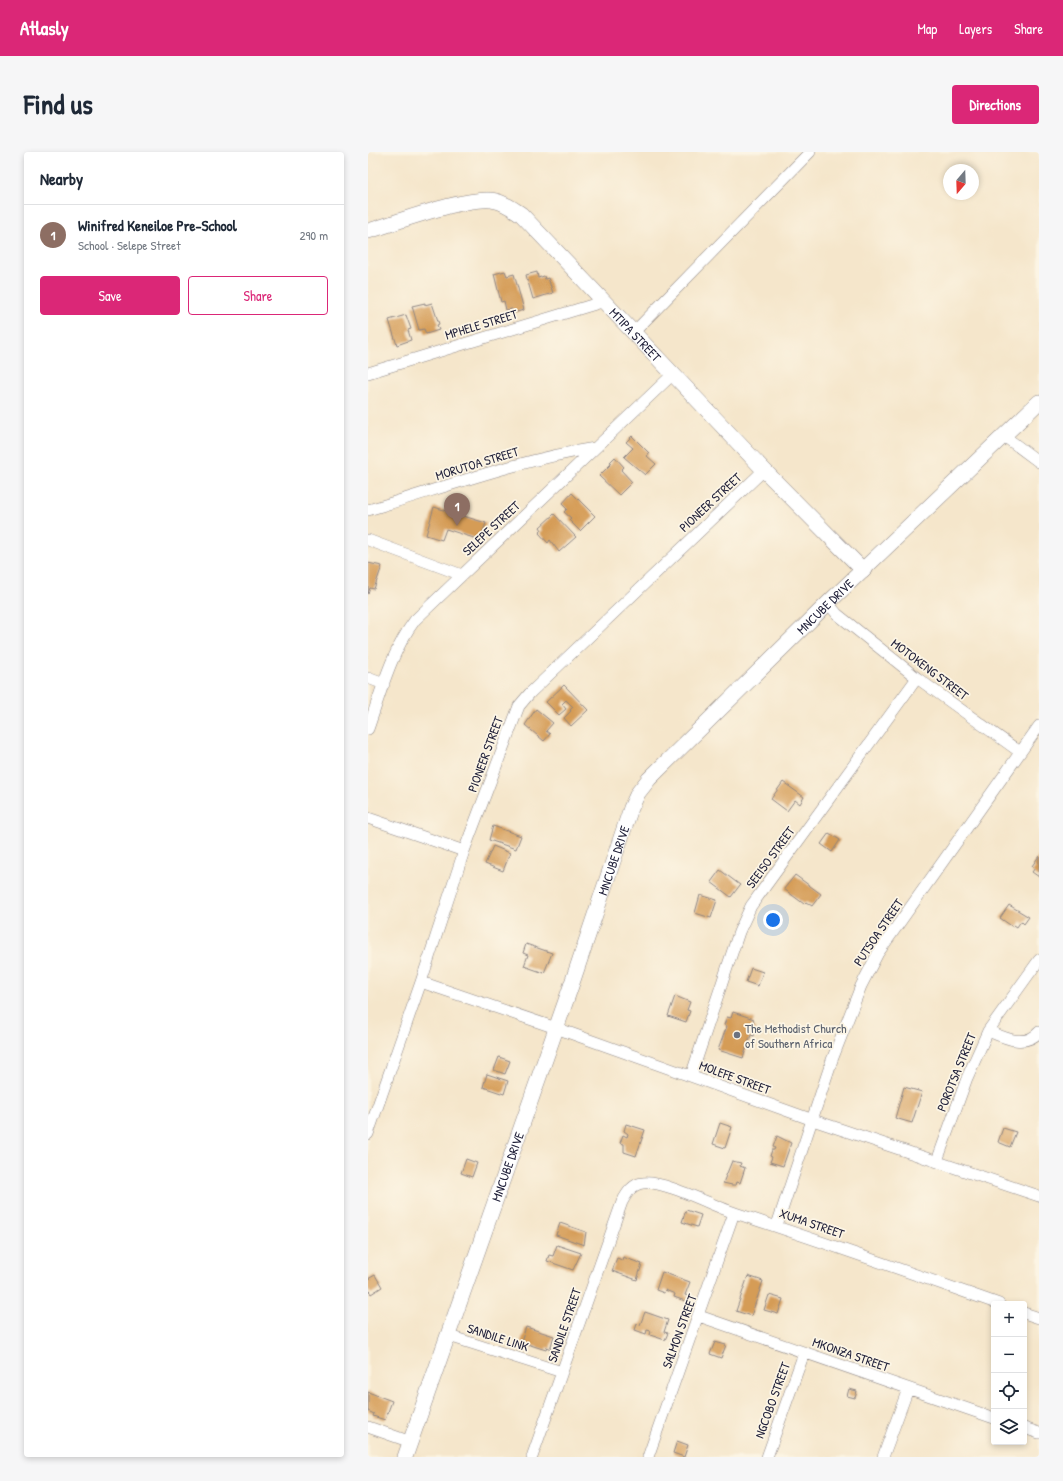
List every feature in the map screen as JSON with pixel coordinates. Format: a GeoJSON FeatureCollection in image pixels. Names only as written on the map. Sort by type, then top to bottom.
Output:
{"type":"FeatureCollection","features":[{"type":"Feature","properties":{"kind":"street"},"geometry":{"type":"LineString","coordinates":[[633,333],[810,152]]}},
{"type":"Feature","properties":{"kind":"street","name":"MTIPA STREET"},"geometry":{"type":"LineString","coordinates":[[368,231],[458,204],[480,200],[495,200],[521,214],[602,302],[863,570]]}},
{"type":"Feature","properties":{"kind":"street","name":"MPHELE STREET"},"geometry":{"type":"LineString","coordinates":[[368,373],[602,302]]}},
{"type":"Feature","properties":{"kind":"street","name":"SELEPE STREET"},"geometry":{"type":"LineString","coordinates":[[368,729],[393,655],[403,636],[415,620],[673,374]]}},
{"type":"Feature","properties":{"kind":"street","name":"MNCUBE DRIVE"},"geometry":{"type":"LineString","coordinates":[[406,1457],[556,1028],[631,808],[638,793],[659,769],[828,603],[1039,402]]}},
{"type":"Feature","properties":{"kind":"street"},"geometry":{"type":"LineString","coordinates":[[1004,436],[1039,462]]}},
{"type":"Feature","properties":{"kind":"street","name":"MORUTOA STREET"},"geometry":{"type":"LineString","coordinates":[[368,510],[528,462],[595,448]]}},
{"type":"Feature","properties":{"kind":"street","name":"PIONEER STREET"},"geometry":{"type":"LineString","coordinates":[[368,1134],[421,982],[464,851],[519,706],[530,692],[764,470]]}},
{"type":"Feature","properties":{"kind":"street"},"geometry":{"type":"LineString","coordinates":[[368,540],[462,575]]}},
{"type":"Feature","properties":{"kind":"street","name":"MOTOKENG STREET"},"geometry":{"type":"LineString","coordinates":[[828,603],[837,614],[917,678],[1020,752]]}},
{"type":"Feature","properties":{"kind":"street"},"geometry":{"type":"LineString","coordinates":[[368,678],[384,684]]}},
{"type":"Feature","properties":{"kind":"street","name":"SEEISO STREET"},"geometry":{"type":"LineString","coordinates":[[691,1076],[739,932],[752,906],[917,678]]}},
{"type":"Feature","properties":{"kind":"street","name":"PUTSOA STREET"},"geometry":{"type":"LineString","coordinates":[[776,1226],[832,1060],[861,986],[878,953],[1039,726]]}},
{"type":"Feature","properties":{"kind":"street"},"geometry":{"type":"LineString","coordinates":[[368,818],[464,851]]}},
{"type":"Feature","properties":{"kind":"street","name":"POROTSA STREET"},"geometry":{"type":"LineString","coordinates":[[938,1161],[967,1078],[988,1031],[1039,960]]}},
{"type":"Feature","properties":{"kind":"street","name":"MOLEFE STREET"},"geometry":{"type":"LineString","coordinates":[[421,982],[556,1028],[813,1120],[1039,1196]]}},
{"type":"Feature","properties":{"kind":"street"},"geometry":{"type":"LineString","coordinates":[[988,1031],[1007,1039],[1019,1041],[1031,1039],[1039,1032]]}},
{"type":"Feature","properties":{"kind":"street","name":"XUMA STREET"},"geometry":{"type":"LineString","coordinates":[[622,1202],[629,1189],[642,1183],[663,1186],[734,1213],[776,1226],[991,1301]]}},
{"type":"Feature","properties":{"kind":"street","name":"SANDILE STREET"},"geometry":{"type":"LineString","coordinates":[[532,1457],[622,1202]]}},
{"type":"Feature","properties":{"kind":"street","name":"SALMON STREET"},"geometry":{"type":"LineString","coordinates":[[648,1457],[699,1316],[734,1213]]}},
{"type":"Feature","properties":{"kind":"street"},"geometry":{"type":"LineString","coordinates":[[1027,1314],[1039,1318]]}},
{"type":"Feature","properties":{"kind":"street","name":"MKONZA STREET"},"geometry":{"type":"LineString","coordinates":[[699,1316],[991,1417]]}},
{"type":"Feature","properties":{"kind":"street","name":"SANDILE LINK"},"geometry":{"type":"LineString","coordinates":[[449,1336],[562,1372]]}},
{"type":"Feature","properties":{"kind":"street","name":"NGCOBO STREET"},"geometry":{"type":"LineString","coordinates":[[767,1457],[804,1353]]}},
{"type":"Feature","properties":{"kind":"street"},"geometry":{"type":"LineString","coordinates":[[883,1457],[908,1389]]}},
{"type":"Feature","properties":{"kind":"street"},"geometry":{"type":"LineString","coordinates":[[368,1427],[411,1442]]}},
{"type":"Feature","properties":{"kind":"street"},"geometry":{"type":"LineString","coordinates":[[1027,1429],[1039,1433]]}},
{"type":"Feature","properties":{"kind":"building"},"geometry":{"type":"Polygon","coordinates":[[[505,271],[507,276],[514,274],[524,310],[513,313],[512,309],[506,310],[504,301],[501,302],[494,274],[505,271]]]}},
{"type":"Feature","properties":{"kind":"building"},"geometry":{"type":"Polygon","coordinates":[[[537,272],[538,278],[544,276],[545,279],[548,278],[553,293],[533,299],[526,275],[537,272]]]}},
{"type":"Feature","properties":{"kind":"building"},"geometry":{"type":"Polygon","coordinates":[[[425,303],[425,305],[432,303],[439,324],[437,325],[439,330],[426,334],[424,329],[419,330],[412,306],[425,303]]]}},
{"type":"Feature","properties":{"kind":"building"},"geometry":{"type":"Polygon","coordinates":[[[406,315],[411,329],[408,330],[411,340],[397,345],[389,320],[406,315]]]}},
{"type":"Feature","properties":{"kind":"building"},"geometry":{"type":"Polygon","coordinates":[[[632,436],[649,453],[647,456],[656,464],[645,475],[624,457],[633,448],[626,442],[632,436]]]}},
{"type":"Feature","properties":{"kind":"building"},"geometry":{"type":"Polygon","coordinates":[[[615,457],[624,467],[621,470],[632,482],[619,495],[599,476],[612,463],[610,462],[615,457]]]}},
{"type":"Feature","properties":{"kind":"building"},"geometry":{"type":"Polygon","coordinates":[[[572,493],[595,516],[580,531],[569,520],[571,518],[564,512],[567,509],[562,504],[572,493]]]}},
{"type":"Feature","properties":{"kind":"building"},"geometry":{"type":"Polygon","coordinates":[[[434,507],[486,523],[480,540],[446,529],[442,540],[426,535],[434,507]]]}},
{"type":"Feature","properties":{"kind":"building"},"geometry":{"type":"Polygon","coordinates":[[[554,514],[576,537],[559,552],[550,540],[548,543],[539,533],[542,530],[540,527],[554,514]]]}},
{"type":"Feature","properties":{"kind":"building"},"geometry":{"type":"Polygon","coordinates":[[[368,563],[382,566],[374,589],[370,588],[368,594],[368,563]]]}},
{"type":"Feature","properties":{"kind":"building"},"geometry":{"type":"Polygon","coordinates":[[[564,685],[588,710],[571,726],[564,718],[573,707],[566,700],[562,704],[566,709],[559,715],[546,702],[564,685]]]}},
{"type":"Feature","properties":{"kind":"building"},"geometry":{"type":"Polygon","coordinates":[[[536,709],[553,723],[546,731],[550,734],[544,741],[525,725],[536,709]]]}},
{"type":"Feature","properties":{"kind":"building"},"geometry":{"type":"Polygon","coordinates":[[[783,782],[804,797],[800,804],[795,800],[787,811],[771,799],[783,782]]]}},
{"type":"Feature","properties":{"kind":"building"},"geometry":{"type":"Polygon","coordinates":[[[493,826],[521,836],[516,849],[489,840],[493,826]]]}},
{"type":"Feature","properties":{"kind":"building"},"geometry":{"type":"Polygon","coordinates":[[[829,833],[840,840],[832,852],[821,844],[829,833]]]}},
{"type":"Feature","properties":{"kind":"building"},"geometry":{"type":"Polygon","coordinates":[[[493,846],[510,853],[503,871],[485,864],[493,846]]]}},
{"type":"Feature","properties":{"kind":"building"},"geometry":{"type":"Polygon","coordinates":[[[1039,856],[1039,877],[1032,872],[1035,868],[1032,866],[1039,856]]]}},
{"type":"Feature","properties":{"kind":"building"},"geometry":{"type":"Polygon","coordinates":[[[720,870],[740,885],[731,897],[711,882],[720,870]]]}},
{"type":"Feature","properties":{"kind":"building"},"geometry":{"type":"Polygon","coordinates":[[[795,875],[821,894],[812,906],[806,902],[804,904],[784,889],[795,875]]]}},
{"type":"Feature","properties":{"kind":"building"},"geometry":{"type":"Polygon","coordinates":[[[700,895],[717,900],[711,918],[695,913],[700,895]]]}},
{"type":"Feature","properties":{"kind":"building"},"geometry":{"type":"Polygon","coordinates":[[[1009,905],[1029,917],[1024,924],[1021,921],[1017,927],[1014,925],[1013,927],[1000,918],[1009,905]]]}},
{"type":"Feature","properties":{"kind":"building"},"geometry":{"type":"Polygon","coordinates":[[[526,944],[552,953],[544,973],[524,966],[528,955],[523,953],[526,944]]]}},
{"type":"Feature","properties":{"kind":"building"},"geometry":{"type":"Polygon","coordinates":[[[751,968],[763,972],[758,986],[746,982],[751,968]]]}},
{"type":"Feature","properties":{"kind":"building"},"geometry":{"type":"Polygon","coordinates":[[[675,996],[690,1002],[687,1010],[690,1011],[686,1022],[668,1016],[675,996]]]}},
{"type":"Feature","properties":{"kind":"building","name":"The Methodist Church of Southern Africa"},"geometry":{"type":"Polygon","coordinates":[[[733,1012],[754,1019],[752,1026],[756,1028],[754,1036],[751,1035],[743,1058],[718,1050],[727,1026],[724,1025],[727,1017],[731,1018],[733,1012]]]}},
{"type":"Feature","properties":{"kind":"building"},"geometry":{"type":"Polygon","coordinates":[[[499,1057],[510,1061],[505,1074],[494,1070],[499,1057]]]}},
{"type":"Feature","properties":{"kind":"building"},"geometry":{"type":"Polygon","coordinates":[[[487,1074],[508,1081],[504,1094],[483,1087],[487,1074]]]}},
{"type":"Feature","properties":{"kind":"building"},"geometry":{"type":"Polygon","coordinates":[[[904,1087],[922,1092],[912,1123],[895,1118],[904,1087]]]}},
{"type":"Feature","properties":{"kind":"building"},"geometry":{"type":"Polygon","coordinates":[[[720,1123],[732,1127],[725,1148],[713,1144],[720,1123]]]}},
{"type":"Feature","properties":{"kind":"building"},"geometry":{"type":"Polygon","coordinates":[[[626,1124],[645,1130],[636,1156],[624,1152],[624,1144],[620,1143],[623,1135],[627,1137],[628,1134],[624,1131],[626,1124]]]}},
{"type":"Feature","properties":{"kind":"building"},"geometry":{"type":"Polygon","coordinates":[[[1003,1128],[1016,1132],[1010,1147],[998,1142],[1003,1128]]]}},
{"type":"Feature","properties":{"kind":"building"},"geometry":{"type":"Polygon","coordinates":[[[777,1136],[791,1143],[783,1166],[770,1162],[772,1157],[770,1156],[772,1150],[775,1148],[773,1147],[777,1136]]]}},
{"type":"Feature","properties":{"kind":"building"},"geometry":{"type":"Polygon","coordinates":[[[466,1159],[477,1163],[472,1177],[461,1173],[466,1159]]]}},
{"type":"Feature","properties":{"kind":"building"},"geometry":{"type":"Polygon","coordinates":[[[732,1161],[741,1163],[740,1166],[745,1168],[740,1183],[737,1182],[736,1185],[723,1183],[732,1161]]]}},
{"type":"Feature","properties":{"kind":"building"},"geometry":{"type":"Polygon","coordinates":[[[686,1210],[701,1215],[697,1227],[682,1222],[686,1210]]]}},
{"type":"Feature","properties":{"kind":"building"},"geometry":{"type":"Polygon","coordinates":[[[560,1223],[586,1232],[584,1245],[556,1235],[560,1223]]]}},
{"type":"Feature","properties":{"kind":"building"},"geometry":{"type":"Polygon","coordinates":[[[557,1245],[581,1253],[573,1270],[547,1261],[549,1255],[553,1256],[557,1245]]]}},
{"type":"Feature","properties":{"kind":"building"},"geometry":{"type":"Polygon","coordinates":[[[623,1257],[642,1264],[637,1280],[612,1271],[617,1258],[622,1260],[623,1257]]]}},
{"type":"Feature","properties":{"kind":"building"},"geometry":{"type":"Polygon","coordinates":[[[662,1272],[690,1282],[685,1295],[690,1297],[688,1302],[674,1297],[675,1294],[665,1290],[664,1293],[656,1290],[662,1272]]]}},
{"type":"Feature","properties":{"kind":"building"},"geometry":{"type":"Polygon","coordinates":[[[375,1275],[382,1287],[371,1294],[368,1289],[368,1279],[375,1275]]]}},
{"type":"Feature","properties":{"kind":"building"},"geometry":{"type":"Polygon","coordinates":[[[748,1276],[763,1281],[751,1316],[736,1311],[748,1276]]]}},
{"type":"Feature","properties":{"kind":"building"},"geometry":{"type":"Polygon","coordinates":[[[769,1295],[783,1299],[778,1314],[764,1310],[769,1295]]]}},
{"type":"Feature","properties":{"kind":"building"},"geometry":{"type":"Polygon","coordinates":[[[645,1312],[668,1320],[664,1332],[668,1333],[665,1340],[650,1335],[651,1331],[647,1330],[646,1334],[635,1330],[637,1324],[640,1325],[645,1312]]]}},
{"type":"Feature","properties":{"kind":"building"},"geometry":{"type":"Polygon","coordinates":[[[526,1327],[554,1336],[550,1349],[547,1347],[546,1350],[521,1342],[526,1327]]]}},
{"type":"Feature","properties":{"kind":"building"},"geometry":{"type":"Polygon","coordinates":[[[715,1342],[726,1345],[721,1358],[710,1354],[715,1342]]]}},
{"type":"Feature","properties":{"kind":"building"},"geometry":{"type":"Polygon","coordinates":[[[849,1389],[857,1391],[855,1398],[847,1396],[849,1389]]]}},
{"type":"Feature","properties":{"kind":"building"},"geometry":{"type":"Polygon","coordinates":[[[368,1392],[392,1401],[385,1420],[373,1416],[374,1414],[368,1411],[368,1392]]]}},
{"type":"Feature","properties":{"kind":"building"},"geometry":{"type":"Polygon","coordinates":[[[677,1441],[688,1445],[684,1457],[673,1453],[677,1441]]]}},
{"type":"Feature","properties":{"kind":"place","name":"Winifred Keneiloe Pre-School"},"geometry":{"type":"Point","coordinates":[457,526]}},
{"type":"Feature","properties":{"kind":"place","name":"The Methodist Church of Southern Africa"},"geometry":{"type":"Point","coordinates":[737,1035]}}]}
